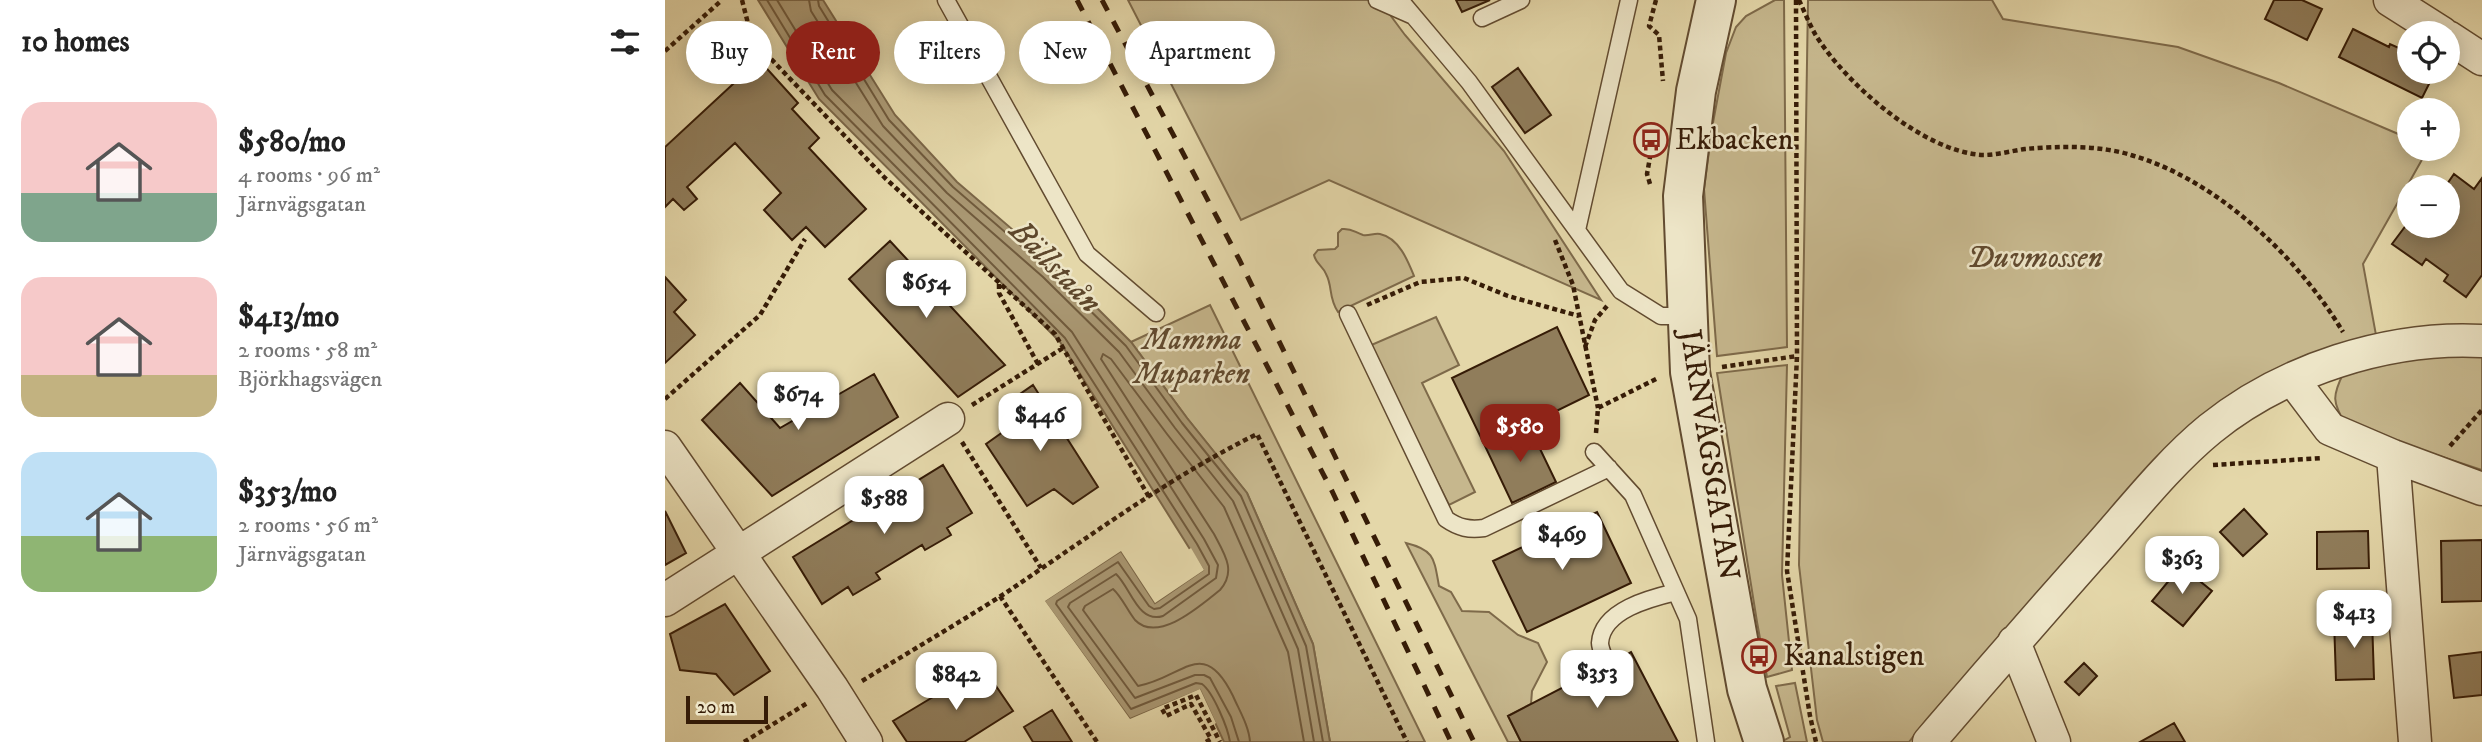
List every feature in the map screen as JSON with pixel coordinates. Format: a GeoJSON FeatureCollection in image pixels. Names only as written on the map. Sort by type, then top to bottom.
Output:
{"type":"FeatureCollection","features":[{"type":"Feature","properties":{"kind":"street","name":"JÄRNVÄGSGATAN"},"geometry":{"type":"LineString","coordinates":[[1716,0],[1696,91],[1683,196],[1690,372],[1747,689],[1764,742]]}},
{"type":"Feature","properties":{"kind":"street"},"geometry":{"type":"LineString","coordinates":[[2390,0],[2423,21]]}},
{"type":"Feature","properties":{"kind":"street"},"geometry":{"type":"LineString","coordinates":[[2460,45],[2482,59]]}},
{"type":"Feature","properties":{"kind":"street"},"geometry":{"type":"LineString","coordinates":[[1929,742],[2014,642],[2208,430],[2251,399],[2339,360],[2388,347],[2452,340],[2482,341]]}},
{"type":"Feature","properties":{"kind":"street"},"geometry":{"type":"LineString","coordinates":[[2293,380],[2330,429],[2482,489]]}},
{"type":"Feature","properties":{"kind":"street"},"geometry":{"type":"LineString","coordinates":[[665,600],[948,419]]}},
{"type":"Feature","properties":{"kind":"street"},"geometry":{"type":"LineString","coordinates":[[665,447],[835,692],[866,742]]}},
{"type":"Feature","properties":{"kind":"street"},"geometry":{"type":"LineString","coordinates":[[2393,456],[2416,742]]}},
{"type":"Feature","properties":{"kind":"street"},"geometry":{"type":"LineString","coordinates":[[2014,642],[2054,742]]}},
{"type":"Feature","properties":{"kind":"lane"},"geometry":{"type":"LineString","coordinates":[[946,0],[1087,254],[1156,313]]}},
{"type":"Feature","properties":{"kind":"lane"},"geometry":{"type":"LineString","coordinates":[[1377,0],[1414,16]]}},
{"type":"Feature","properties":{"kind":"lane"},"geometry":{"type":"LineString","coordinates":[[1400,0],[1469,82],[1621,291],[1661,316],[1688,316]]}},
{"type":"Feature","properties":{"kind":"lane"},"geometry":{"type":"LineString","coordinates":[[1482,18],[1521,0]]}},
{"type":"Feature","properties":{"kind":"lane"},"geometry":{"type":"LineString","coordinates":[[1577,230],[1629,0]]}},
{"type":"Feature","properties":{"kind":"lane"},"geometry":{"type":"LineString","coordinates":[[1348,314],[1446,519],[1458,527],[1472,530],[1484,528],[1609,468]]}},
{"type":"Feature","properties":{"kind":"lane"},"geometry":{"type":"LineString","coordinates":[[1594,452],[1633,495],[1688,619],[1706,742]]}},
{"type":"Feature","properties":{"kind":"lane"},"geometry":{"type":"LineString","coordinates":[[1607,665],[1600,643],[1609,621],[1640,601],[1676,592]]}},
{"type":"Feature","properties":{"kind":"path"},"geometry":{"type":"LineString","coordinates":[[665,51],[722,0]]}},
{"type":"Feature","properties":{"kind":"path"},"geometry":{"type":"LineString","coordinates":[[742,0],[752,39],[885,177],[1055,334],[1149,497]]}},
{"type":"Feature","properties":{"kind":"path"},"geometry":{"type":"LineString","coordinates":[[1798,0],[1815,34],[1837,61],[1878,106],[1918,133],[1948,146],[1982,155],[2040,149],[2091,149],[2129,154],[2193,180],[2260,232],[2298,271],[2337,321],[2357,355]]}},
{"type":"Feature","properties":{"kind":"path"},"geometry":{"type":"LineString","coordinates":[[1798,0],[1797,356],[1787,571],[1816,742]]}},
{"type":"Feature","properties":{"kind":"path"},"geometry":{"type":"LineString","coordinates":[[1554,237],[1573,285],[1598,408]]}},
{"type":"Feature","properties":{"kind":"path"},"geometry":{"type":"LineString","coordinates":[[665,399],[760,315],[805,239]]}},
{"type":"Feature","properties":{"kind":"path"},"geometry":{"type":"LineString","coordinates":[[1348,314],[1420,282],[1464,278],[1508,296],[1579,316]]}},
{"type":"Feature","properties":{"kind":"path"},"geometry":{"type":"LineString","coordinates":[[999,284],[999,293],[1038,364]]}},
{"type":"Feature","properties":{"kind":"path"},"geometry":{"type":"LineString","coordinates":[[1584,347],[1595,320],[1607,307]]}},
{"type":"Feature","properties":{"kind":"path"},"geometry":{"type":"LineString","coordinates":[[1041,568],[948,419],[1063,348]]}},
{"type":"Feature","properties":{"kind":"path"},"geometry":{"type":"LineString","coordinates":[[744,742],[1000,596],[1149,497],[1230,447],[1257,434],[1407,742]]}},
{"type":"Feature","properties":{"kind":"path"},"geometry":{"type":"LineString","coordinates":[[2213,465],[2331,458]]}},
{"type":"Feature","properties":{"kind":"path"},"geometry":{"type":"LineString","coordinates":[[1000,596],[1097,742]]}},
{"type":"Feature","properties":{"kind":"path"},"geometry":{"type":"LineString","coordinates":[[1206,742],[1211,739],[1191,704],[1166,716],[1162,709],[1196,695],[1220,742]]}},
{"type":"Feature","properties":{"kind":"green space"},"geometry":{"type":"Polygon","coordinates":[[[1128,0],[1379,0],[1405,35],[1504,151],[1601,300],[1329,180],[1241,220],[1171,84],[1275,84],[1275,21],[1139,21],[1128,0]]]}},
{"type":"Feature","properties":{"kind":"green space"},"geometry":{"type":"Polygon","coordinates":[[[1775,0],[1784,0],[1787,347],[1717,356],[1704,189],[1712,128],[1726,53],[1736,27],[1746,16],[1775,0]]]}},
{"type":"Feature","properties":{"kind":"green space","name":"Duvmossen"},"geometry":{"type":"Polygon","coordinates":[[[1808,0],[1992,0],[2003,19],[2178,47],[2279,83],[2397,133],[2397,161],[2421,161],[2413,175],[2397,175],[2397,204],[2363,264],[2376,335],[2295,365],[2012,623],[1909,742],[1823,742],[1817,720],[1799,565],[1808,0]]]}},
{"type":"Feature","properties":{"kind":"green space"},"geometry":{"type":"Polygon","coordinates":[[[1342,229],[1363,235],[1387,236],[1398,245],[1414,276],[1338,312],[1325,271],[1314,255],[1318,250],[1335,249],[1338,246],[1338,233],[1342,229]]]}},
{"type":"Feature","properties":{"kind":"green space","name":"Mamma Muparken"},"geometry":{"type":"Polygon","coordinates":[[[1210,305],[1425,742],[1330,742],[1313,644],[1247,493],[1131,342],[1210,305]]]}},
{"type":"Feature","properties":{"kind":"green space"},"geometry":{"type":"Polygon","coordinates":[[[1436,317],[1459,365],[1422,383],[1475,492],[1449,505],[1369,346],[1436,317]]]}},
{"type":"Feature","properties":{"kind":"green space"},"geometry":{"type":"Polygon","coordinates":[[[2482,351],[2482,470],[2346,425],[2338,410],[2335,399],[2344,372],[2369,364],[2482,351]]]}},
{"type":"Feature","properties":{"kind":"green space"},"geometry":{"type":"Polygon","coordinates":[[[1787,365],[1782,575],[1792,670],[1767,677],[1717,373],[1787,365]]]}},
{"type":"Feature","properties":{"kind":"green space"},"geometry":{"type":"Polygon","coordinates":[[[1406,543],[1428,553],[1434,562],[1439,586],[1451,592],[1462,611],[1489,612],[1518,635],[1538,643],[1547,662],[1532,691],[1531,704],[1508,716],[1521,742],[1508,742],[1406,543]]]}},
{"type":"Feature","properties":{"kind":"green space"},"geometry":{"type":"Polygon","coordinates":[[[1795,683],[1807,742],[1781,742],[1790,737],[1776,686],[1795,683]]]}},
{"type":"Feature","properties":{"kind":"water"},"geometry":{"type":"Polygon","coordinates":[[[758,0],[823,0],[836,21],[786,21],[786,45],[758,0]]]}},
{"type":"Feature","properties":{"kind":"water","name":"Bällstaån"},"geometry":{"type":"Polygon","coordinates":[[[810,84],[876,84],[895,115],[957,182],[1054,265],[1131,342],[1247,493],[1313,644],[1330,742],[1224,742],[1200,690],[1130,719],[1044,601],[1121,551],[1155,603],[1203,570],[1060,342],[819,99],[810,84]]]}},
{"type":"Feature","properties":{"kind":"pier"},"geometry":{"type":"Polygon","coordinates":[[[1121,547],[1156,598],[1199,569],[1188,550],[1191,548],[1204,570],[1155,603],[1121,551],[1045,601],[1130,719],[1200,689],[1216,723],[1213,725],[1199,694],[1128,722],[1041,603],[1042,598],[1121,547]]]}},
{"type":"Feature","properties":{"kind":"building"},"geometry":{"type":"Polygon","coordinates":[[[1456,0],[1490,0],[1462,12],[1456,0]]]}},
{"type":"Feature","properties":{"kind":"building"},"geometry":{"type":"Polygon","coordinates":[[[2274,0],[2302,0],[2322,9],[2307,40],[2265,19],[2274,0]]]}},
{"type":"Feature","properties":{"kind":"building"},"geometry":{"type":"Polygon","coordinates":[[[2353,29],[2389,47],[2390,44],[2397,47],[2397,84],[2429,84],[2422,98],[2339,57],[2353,29]]]}},
{"type":"Feature","properties":{"kind":"building"},"geometry":{"type":"Polygon","coordinates":[[[1518,68],[1551,115],[1525,133],[1492,87],[1518,68]]]}},
{"type":"Feature","properties":{"kind":"building"},"geometry":{"type":"Polygon","coordinates":[[[772,74],[798,103],[792,109],[819,138],[809,148],[866,209],[825,247],[806,227],[792,240],[764,210],[781,193],[735,143],[687,187],[697,199],[684,210],[673,199],[665,207],[665,147],[733,84],[772,84],[772,74]]]}},
{"type":"Feature","properties":{"kind":"building"},"geometry":{"type":"Polygon","coordinates":[[[2460,178],[2474,189],[2482,178],[2482,275],[2466,297],[2444,281],[2448,275],[2426,259],[2422,265],[2392,244],[2397,237],[2460,238],[2460,178]]]}},
{"type":"Feature","properties":{"kind":"building"},"geometry":{"type":"Polygon","coordinates":[[[890,241],[1005,365],[958,397],[849,279],[890,241]]]}},
{"type":"Feature","properties":{"kind":"building"},"geometry":{"type":"Polygon","coordinates":[[[665,277],[686,300],[674,312],[695,335],[665,363],[665,277]]]}},
{"type":"Feature","properties":{"kind":"building"},"geometry":{"type":"Polygon","coordinates":[[[1557,327],[1589,395],[1485,446],[1452,378],[1557,327]]]}},
{"type":"Feature","properties":{"kind":"building"},"geometry":{"type":"Polygon","coordinates":[[[874,374],[898,417],[772,496],[702,420],[740,383],[780,428],[874,374]]]}},
{"type":"Feature","properties":{"kind":"building"},"geometry":{"type":"Polygon","coordinates":[[[1033,385],[1098,487],[1073,504],[1054,489],[1027,506],[986,444],[1014,424],[1010,401],[1033,385]]]}},
{"type":"Feature","properties":{"kind":"building"},"geometry":{"type":"Polygon","coordinates":[[[1528,424],[1556,482],[1512,503],[1485,446],[1528,424]]]}},
{"type":"Feature","properties":{"kind":"building"},"geometry":{"type":"Polygon","coordinates":[[[943,465],[972,513],[947,528],[951,535],[925,550],[922,545],[876,573],[880,579],[853,595],[848,587],[822,604],[793,557],[943,465]]]}},
{"type":"Feature","properties":{"kind":"building"},"geometry":{"type":"Polygon","coordinates":[[[2244,509],[2267,534],[2243,556],[2220,532],[2244,509]]]}},
{"type":"Feature","properties":{"kind":"building"},"geometry":{"type":"Polygon","coordinates":[[[665,511],[686,553],[665,565],[665,511]]]}},
{"type":"Feature","properties":{"kind":"building"},"geometry":{"type":"Polygon","coordinates":[[[1597,512],[1631,583],[1527,632],[1493,561],[1597,512]]]}},
{"type":"Feature","properties":{"kind":"building"},"geometry":{"type":"Polygon","coordinates":[[[2368,531],[2369,568],[2317,569],[2317,532],[2368,531]]]}},
{"type":"Feature","properties":{"kind":"building"},"geometry":{"type":"Polygon","coordinates":[[[2482,540],[2482,601],[2442,602],[2441,541],[2482,540]]]}},
{"type":"Feature","properties":{"kind":"building"},"geometry":{"type":"Polygon","coordinates":[[[2181,566],[2212,591],[2183,626],[2152,601],[2181,566]]]}},
{"type":"Feature","properties":{"kind":"building"},"geometry":{"type":"Polygon","coordinates":[[[725,604],[770,671],[734,695],[716,674],[680,670],[670,634],[725,604]]]}},
{"type":"Feature","properties":{"kind":"building"},"geometry":{"type":"Polygon","coordinates":[[[2372,619],[2374,679],[2336,680],[2334,620],[2372,619]]]}},
{"type":"Feature","properties":{"kind":"building"},"geometry":{"type":"Polygon","coordinates":[[[1631,652],[1678,742],[1521,742],[1508,716],[1631,652]]]}},
{"type":"Feature","properties":{"kind":"building"},"geometry":{"type":"Polygon","coordinates":[[[2482,652],[2482,695],[2454,698],[2449,656],[2482,652]]]}},
{"type":"Feature","properties":{"kind":"building"},"geometry":{"type":"Polygon","coordinates":[[[2084,663],[2097,676],[2079,695],[2065,682],[2084,663]]]}},
{"type":"Feature","properties":{"kind":"building"},"geometry":{"type":"Polygon","coordinates":[[[983,667],[1013,711],[964,742],[907,742],[893,721],[983,667]]]}},
{"type":"Feature","properties":{"kind":"building"},"geometry":{"type":"Polygon","coordinates":[[[1052,710],[1072,742],[1033,742],[1024,727],[1052,710]]]}},
{"type":"Feature","properties":{"kind":"building"},"geometry":{"type":"Polygon","coordinates":[[[2174,723],[2185,742],[2140,742],[2174,723]]]}},
{"type":"Feature","properties":{"kind":"railway"},"geometry":{"type":"LineString","coordinates":[[1077,0],[1332,491],[1451,742]]}},
{"type":"Feature","properties":{"kind":"railway"},"geometry":{"type":"LineString","coordinates":[[1102,0],[1240,261],[1474,742]]}},
{"type":"Feature","properties":{"kind":"place","name":"Ekbacken"},"geometry":{"type":"Point","coordinates":[1651,140]}},
{"type":"Feature","properties":{"kind":"place","name":"Kanalstigen"},"geometry":{"type":"Point","coordinates":[1759,656]}}]}
